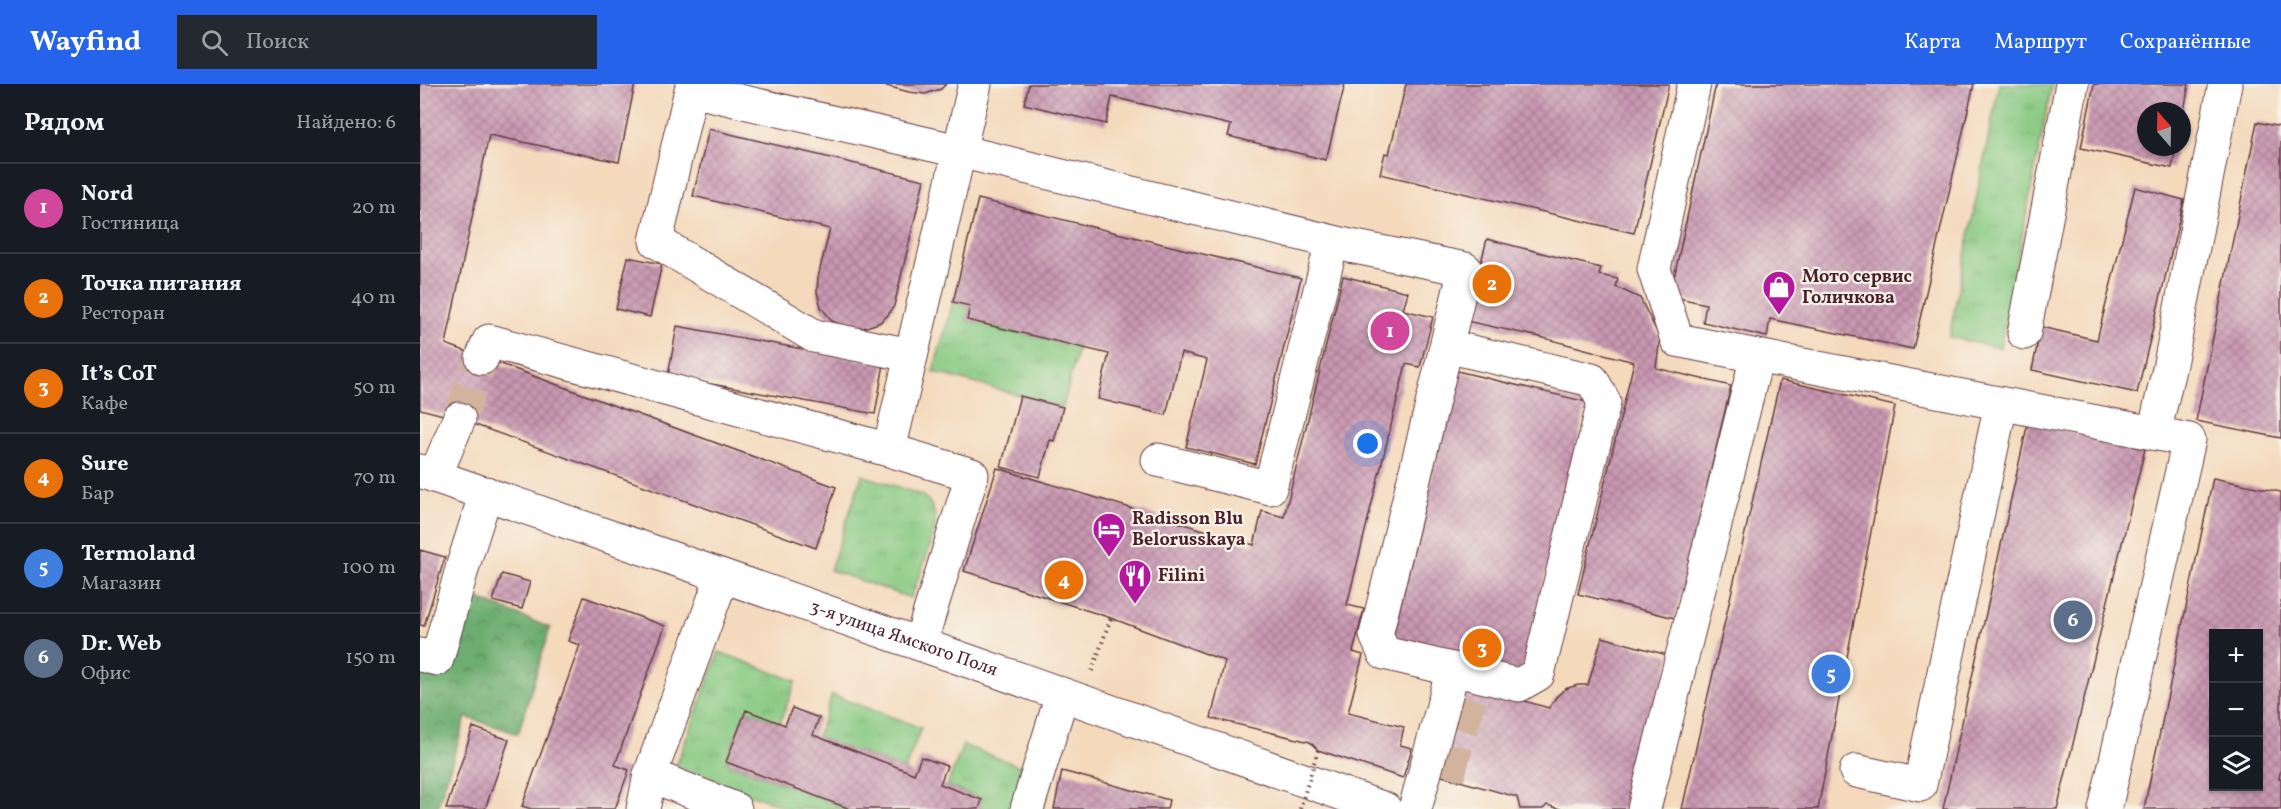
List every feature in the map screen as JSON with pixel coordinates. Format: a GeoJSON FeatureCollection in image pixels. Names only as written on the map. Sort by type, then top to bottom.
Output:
{"type":"FeatureCollection","features":[{"type":"Feature","properties":{"kind":"street"},"geometry":{"type":"LineString","coordinates":[[889,450],[975,84]]}},
{"type":"Feature","properties":{"kind":"street"},"geometry":{"type":"LineString","coordinates":[[1694,84],[1654,269],[1677,340],[2189,440],[2104,809]]}},
{"type":"Feature","properties":{"kind":"street"},"geometry":{"type":"LineString","coordinates":[[2024,333],[2072,84]]}},
{"type":"Feature","properties":{"kind":"street"},"geometry":{"type":"LineString","coordinates":[[2154,433],[2169,369],[2225,84]]}},
{"type":"Feature","properties":{"kind":"street"},"geometry":{"type":"LineString","coordinates":[[911,355],[814,336],[656,241],[692,87],[1332,242],[1465,269],[1446,346],[1376,635],[1384,653],[1519,685],[1538,674],[1604,402],[1592,381],[1446,346]]}},
{"type":"Feature","properties":{"kind":"street"},"geometry":{"type":"LineString","coordinates":[[1158,460],[1270,488],[1332,242]]}},
{"type":"Feature","properties":{"kind":"street"},"geometry":{"type":"LineString","coordinates":[[482,358],[489,341],[889,450],[972,475],[920,645]]}},
{"type":"Feature","properties":{"kind":"street"},"geometry":{"type":"LineString","coordinates":[[1644,809],[1756,356]]}},
{"type":"Feature","properties":{"kind":"street"},"geometry":{"type":"LineString","coordinates":[[1856,771],[1920,785],[2001,404]]}},
{"type":"Feature","properties":{"kind":"street"},"geometry":{"type":"LineString","coordinates":[[428,474],[459,419]]}},
{"type":"Feature","properties":{"kind":"street","name":"3-я улица Ямского Поля"},"geometry":{"type":"LineString","coordinates":[[428,474],[1385,809]]}},
{"type":"Feature","properties":{"kind":"street"},"geometry":{"type":"LineString","coordinates":[[420,655],[437,660],[486,493]]}},
{"type":"Feature","properties":{"kind":"street"},"geometry":{"type":"LineString","coordinates":[[643,809],[650,775],[723,577]]}},
{"type":"Feature","properties":{"kind":"street"},"geometry":{"type":"LineString","coordinates":[[1415,809],[1450,669]]}},
{"type":"Feature","properties":{"kind":"street"},"geometry":{"type":"LineString","coordinates":[[1027,809],[1062,695]]}},
{"type":"Feature","properties":{"kind":"street"},"geometry":{"type":"LineString","coordinates":[[650,775],[735,809]]}},
{"type":"Feature","properties":{"kind":"street"},"geometry":{"type":"LineString","coordinates":[[1439,809],[1448,777]]}},
{"type":"Feature","properties":{"kind":"path"},"geometry":{"type":"LineString","coordinates":[[1090,676],[1111,618]]}},
{"type":"Feature","properties":{"kind":"path"},"geometry":{"type":"LineString","coordinates":[[1300,809],[1318,750]]}},
{"type":"Feature","properties":{"kind":"green space"},"geometry":{"type":"Polygon","coordinates":[[[1999,84],[2052,84],[2000,348],[1949,337],[1999,84]]]}},
{"type":"Feature","properties":{"kind":"green space"},"geometry":{"type":"Polygon","coordinates":[[[953,302],[970,306],[967,320],[1078,347],[1063,407],[933,372],[953,302]]]}},
{"type":"Feature","properties":{"kind":"green space"},"geometry":{"type":"Polygon","coordinates":[[[862,475],[922,495],[933,509],[935,528],[933,537],[911,598],[830,570],[862,475]]]}},
{"type":"Feature","properties":{"kind":"green space"},"geometry":{"type":"Polygon","coordinates":[[[469,595],[550,628],[518,734],[466,717],[437,809],[420,809],[420,663],[469,595]]]}},
{"type":"Feature","properties":{"kind":"green space"},"geometry":{"type":"Polygon","coordinates":[[[719,652],[796,681],[780,723],[746,710],[726,762],[850,809],[789,809],[676,766],[719,652]]]}},
{"type":"Feature","properties":{"kind":"green space"},"geometry":{"type":"Polygon","coordinates":[[[832,695],[921,728],[905,770],[817,737],[832,695]]]}},
{"type":"Feature","properties":{"kind":"green space"},"geometry":{"type":"Polygon","coordinates":[[[963,745],[1027,769],[1011,809],[979,809],[982,799],[947,786],[963,745]]]}},
{"type":"Feature","properties":{"kind":"building"},"geometry":{"type":"Polygon","coordinates":[[[420,84],[635,84],[619,162],[489,135],[446,344],[836,487],[816,548],[459,419],[420,409],[420,84]]]}},
{"type":"Feature","properties":{"kind":"building"},"geometry":{"type":"Polygon","coordinates":[[[879,84],[946,84],[941,89],[925,94],[879,84]]]}},
{"type":"Feature","properties":{"kind":"building"},"geometry":{"type":"Polygon","coordinates":[[[1029,84],[1345,84],[1326,160],[1228,136],[1231,125],[1112,97],[1106,124],[1024,104],[1029,84]]]}},
{"type":"Feature","properties":{"kind":"building"},"geometry":{"type":"Polygon","coordinates":[[[1406,84],[1669,84],[1634,233],[1380,174],[1385,153],[1389,154],[1406,84]]]}},
{"type":"Feature","properties":{"kind":"building"},"geometry":{"type":"Polygon","coordinates":[[[1716,84],[1974,84],[1913,349],[1770,319],[1767,337],[1703,322],[1706,304],[1670,296],[1716,84]]]}},
{"type":"Feature","properties":{"kind":"building"},"geometry":{"type":"Polygon","coordinates":[[[2094,84],[2189,84],[2186,102],[2137,102],[2137,156],[2174,156],[2172,168],[2081,148],[2094,84]]]}},
{"type":"Feature","properties":{"kind":"building"},"geometry":{"type":"Polygon","coordinates":[[[2257,122],[2281,127],[2281,438],[2196,421],[2257,122]]]}},
{"type":"Feature","properties":{"kind":"building"},"geometry":{"type":"Polygon","coordinates":[[[709,129],[924,180],[894,306],[888,315],[879,323],[863,328],[848,328],[832,321],[821,307],[817,292],[818,277],[830,229],[693,196],[709,129]]]}},
{"type":"Feature","properties":{"kind":"building"},"geometry":{"type":"Polygon","coordinates":[[[2135,187],[2184,200],[2137,393],[2032,370],[2041,327],[2097,340],[2135,187]]]}},
{"type":"Feature","properties":{"kind":"building"},"geometry":{"type":"Polygon","coordinates":[[[978,199],[1301,278],[1255,464],[1186,447],[1207,360],[1181,353],[1166,415],[1098,399],[1109,354],[967,320],[970,306],[953,302],[978,199]]]}},
{"type":"Feature","properties":{"kind":"building"},"geometry":{"type":"Polygon","coordinates":[[[1487,239],[1601,268],[1599,275],[1618,279],[1616,287],[1640,298],[1660,338],[1656,368],[1731,386],[1675,618],[1578,594],[1634,362],[1540,337],[1466,321],[1487,239]]]}},
{"type":"Feature","properties":{"kind":"building"},"geometry":{"type":"Polygon","coordinates":[[[628,257],[662,264],[650,317],[616,309],[628,257]]]}},
{"type":"Feature","properties":{"kind":"building"},"geometry":{"type":"Polygon","coordinates":[[[1343,276],[1408,292],[1403,310],[1433,317],[1420,367],[1406,364],[1347,605],[1364,609],[1353,652],[1363,655],[1348,713],[1404,727],[1400,745],[1412,748],[1403,778],[1318,750],[1310,742],[1211,718],[1225,661],[1111,618],[964,571],[997,468],[1254,545],[1262,511],[1284,517],[1343,276]]]}},
{"type":"Feature","properties":{"kind":"building"},"geometry":{"type":"Polygon","coordinates":[[[677,326],[884,364],[875,414],[668,376],[677,326]]]}},
{"type":"Feature","properties":{"kind":"building"},"geometry":{"type":"Polygon","coordinates":[[[1457,371],[1587,402],[1522,673],[1392,642],[1457,371]]]}},
{"type":"Feature","properties":{"kind":"building"},"geometry":{"type":"Polygon","coordinates":[[[1780,380],[1895,406],[1818,809],[1682,809],[1780,380]]]}},
{"type":"Feature","properties":{"kind":"building"},"geometry":{"type":"Polygon","coordinates":[[[1020,396],[1063,407],[1054,441],[1050,440],[1040,477],[1001,467],[1020,396]]]}},
{"type":"Feature","properties":{"kind":"building"},"geometry":{"type":"Polygon","coordinates":[[[2028,422],[2145,449],[2057,809],[1943,809],[2028,422]]]}},
{"type":"Feature","properties":{"kind":"building"},"geometry":{"type":"Polygon","coordinates":[[[2213,478],[2281,492],[2281,768],[2279,779],[2281,779],[2281,809],[2144,809],[2213,478]]]}},
{"type":"Feature","properties":{"kind":"building"},"geometry":{"type":"Polygon","coordinates":[[[420,550],[445,557],[424,626],[420,625],[420,550]]]}},
{"type":"Feature","properties":{"kind":"building"},"geometry":{"type":"Polygon","coordinates":[[[502,574],[530,582],[522,609],[493,601],[502,574]]]}},
{"type":"Feature","properties":{"kind":"building"},"geometry":{"type":"Polygon","coordinates":[[[584,597],[665,626],[615,765],[629,770],[615,809],[531,809],[522,806],[580,645],[568,641],[584,597]]]}},
{"type":"Feature","properties":{"kind":"building"},"geometry":{"type":"Polygon","coordinates":[[[1602,637],[1671,656],[1628,809],[1560,809],[1547,805],[1543,809],[1520,809],[1517,797],[1438,775],[1463,684],[1549,708],[1565,689],[1588,685],[1602,637]]]}},
{"type":"Feature","properties":{"kind":"building"},"geometry":{"type":"Polygon","coordinates":[[[792,708],[819,718],[813,735],[914,774],[921,757],[947,766],[940,784],[982,800],[979,809],[850,809],[726,762],[746,710],[785,725],[792,708]]]}},
{"type":"Feature","properties":{"kind":"building"},"geometry":{"type":"Polygon","coordinates":[[[473,727],[509,740],[485,809],[446,809],[473,727]]]}},
{"type":"Feature","properties":{"kind":"building"},"geometry":{"type":"Polygon","coordinates":[[[1062,771],[1169,800],[1167,809],[1054,809],[1062,771]]]}},
{"type":"Feature","properties":{"kind":"tunnel"},"geometry":{"type":"LineString","coordinates":[[459,419],[482,358]]}},
{"type":"Feature","properties":{"kind":"tunnel"},"geometry":{"type":"LineString","coordinates":[[1448,777],[1473,687]]}},
{"type":"Feature","properties":{"kind":"place","name":"Точка питания"},"geometry":{"type":"Point","coordinates":[1492,284]}},
{"type":"Feature","properties":{"kind":"place","name":"Мото сервис Голичкова"},"geometry":{"type":"Point","coordinates":[1779,316]}},
{"type":"Feature","properties":{"kind":"place","name":"Nord"},"geometry":{"type":"Point","coordinates":[1390,331]}},
{"type":"Feature","properties":{"kind":"place","name":"Radisson Blu Belorusskaya"},"geometry":{"type":"Point","coordinates":[1109,558]}},
{"type":"Feature","properties":{"kind":"place","name":"Sure"},"geometry":{"type":"Point","coordinates":[1064,580]}},
{"type":"Feature","properties":{"kind":"place","name":"Filini"},"geometry":{"type":"Point","coordinates":[1135,605]}},
{"type":"Feature","properties":{"kind":"place","name":"Dr. Web"},"geometry":{"type":"Point","coordinates":[2073,620]}},
{"type":"Feature","properties":{"kind":"place","name":"It’s СоТ"},"geometry":{"type":"Point","coordinates":[1482,648]}},
{"type":"Feature","properties":{"kind":"place","name":"Termoland"},"geometry":{"type":"Point","coordinates":[1831,674]}}]}
